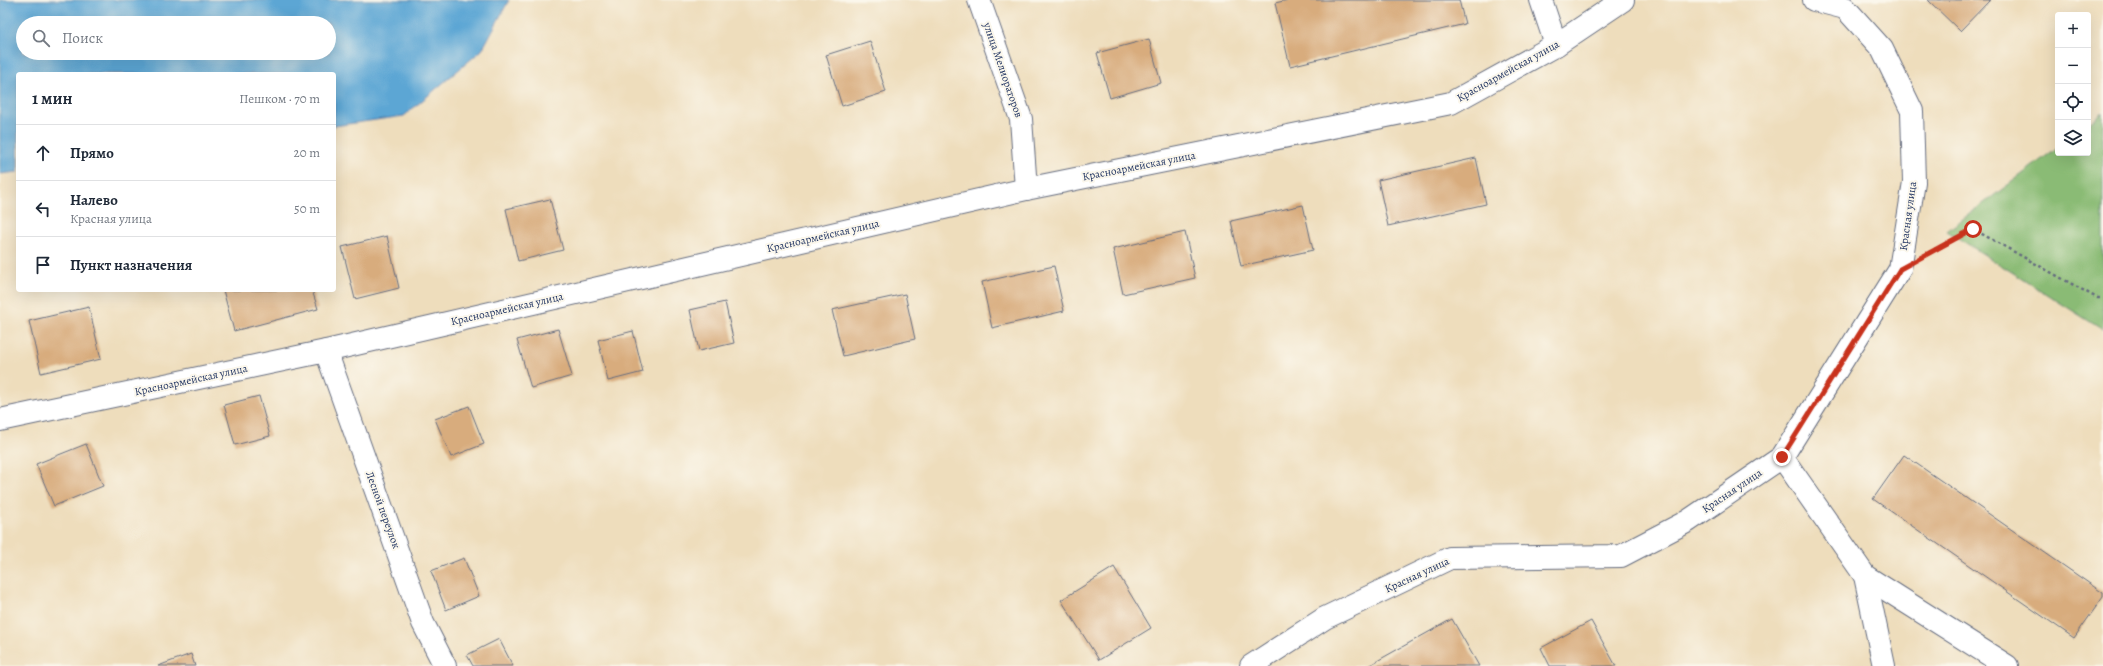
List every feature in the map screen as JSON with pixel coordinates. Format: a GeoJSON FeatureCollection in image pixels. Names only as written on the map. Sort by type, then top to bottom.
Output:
{"type":"FeatureCollection","features":[{"type":"Feature","properties":{"kind":"street","name":"улица Мелиораторов"},"geometry":{"type":"LineString","coordinates":[[979,0],[1020,119],[1026,189]]}},
{"type":"Feature","properties":{"kind":"street"},"geometry":{"type":"LineString","coordinates":[[1541,0],[1556,45]]}},
{"type":"Feature","properties":{"kind":"street","name":"Красноармейская улица"},"geometry":{"type":"LineString","coordinates":[[0,420],[326,351],[1026,189],[1451,103],[1556,45],[1623,0]]}},
{"type":"Feature","properties":{"kind":"street","name":"Красная улица"},"geometry":{"type":"LineString","coordinates":[[1252,666],[1325,618],[1450,558],[1621,556],[1688,521],[1782,457],[1900,269],[1914,182],[1912,111],[1882,49],[1848,4],[1814,0]]}},
{"type":"Feature","properties":{"kind":"street","name":"Лесной переулок"},"geometry":{"type":"LineString","coordinates":[[326,351],[424,623],[445,666]]}},
{"type":"Feature","properties":{"kind":"street"},"geometry":{"type":"LineString","coordinates":[[1782,457],[1865,576],[2007,666]]}},
{"type":"Feature","properties":{"kind":"street"},"geometry":{"type":"LineString","coordinates":[[1865,576],[1884,666]]}},
{"type":"Feature","properties":{"kind":"path"},"geometry":{"type":"LineString","coordinates":[[1900,269],[1973,229],[2097,298],[2103,298]]}},
{"type":"Feature","properties":{"kind":"green space"},"geometry":{"type":"Polygon","coordinates":[[[2103,112],[2103,330],[1947,231],[2055,149],[2055,156],[2091,156],[2091,122],[2103,112]]]}},
{"type":"Feature","properties":{"kind":"water"},"geometry":{"type":"Polygon","coordinates":[[[0,0],[509,0],[482,50],[404,116],[336,126],[336,72],[16,72],[16,172],[0,174],[0,0]]]}},
{"type":"Feature","properties":{"kind":"building"},"geometry":{"type":"Polygon","coordinates":[[[1288,0],[1459,0],[1465,24],[1290,66],[1275,3],[1288,0]]]}},
{"type":"Feature","properties":{"kind":"building"},"geometry":{"type":"Polygon","coordinates":[[[1928,0],[1990,0],[1960,31],[1928,0]]]}},
{"type":"Feature","properties":{"kind":"building"},"geometry":{"type":"Polygon","coordinates":[[[1149,39],[1161,83],[1110,98],[1097,53],[1149,39]]]}},
{"type":"Feature","properties":{"kind":"building"},"geometry":{"type":"Polygon","coordinates":[[[870,41],[886,92],[842,106],[826,55],[870,41]]]}},
{"type":"Feature","properties":{"kind":"building"},"geometry":{"type":"Polygon","coordinates":[[[1476,158],[1486,204],[1388,226],[1378,180],[1476,158]]]}},
{"type":"Feature","properties":{"kind":"building"},"geometry":{"type":"Polygon","coordinates":[[[550,199],[563,250],[518,261],[506,209],[550,199]]]}},
{"type":"Feature","properties":{"kind":"building"},"geometry":{"type":"Polygon","coordinates":[[[1303,205],[1313,250],[1241,266],[1231,221],[1303,205]]]}},
{"type":"Feature","properties":{"kind":"building"},"geometry":{"type":"Polygon","coordinates":[[[1185,232],[1195,278],[1123,294],[1113,249],[1185,232]]]}},
{"type":"Feature","properties":{"kind":"building"},"geometry":{"type":"Polygon","coordinates":[[[387,236],[399,288],[355,299],[342,247],[387,236]]]}},
{"type":"Feature","properties":{"kind":"building"},"geometry":{"type":"Polygon","coordinates":[[[1054,266],[1064,311],[992,328],[982,282],[1054,266]]]}},
{"type":"Feature","properties":{"kind":"building"},"geometry":{"type":"Polygon","coordinates":[[[224,292],[313,292],[318,309],[234,331],[224,292]]]}},
{"type":"Feature","properties":{"kind":"building"},"geometry":{"type":"Polygon","coordinates":[[[905,294],[915,339],[843,356],[832,310],[905,294]]]}},
{"type":"Feature","properties":{"kind":"building"},"geometry":{"type":"Polygon","coordinates":[[[725,302],[734,343],[699,351],[690,310],[725,302]]]}},
{"type":"Feature","properties":{"kind":"building"},"geometry":{"type":"Polygon","coordinates":[[[89,307],[101,359],[41,373],[29,321],[89,307]]]}},
{"type":"Feature","properties":{"kind":"building"},"geometry":{"type":"Polygon","coordinates":[[[558,329],[572,376],[531,388],[517,340],[558,329]]]}},
{"type":"Feature","properties":{"kind":"building"},"geometry":{"type":"Polygon","coordinates":[[[633,331],[643,372],[608,381],[598,340],[633,331]]]}},
{"type":"Feature","properties":{"kind":"building"},"geometry":{"type":"Polygon","coordinates":[[[259,396],[270,436],[235,445],[224,405],[259,396]]]}},
{"type":"Feature","properties":{"kind":"building"},"geometry":{"type":"Polygon","coordinates":[[[469,406],[484,444],[451,457],[435,419],[469,406]]]}},
{"type":"Feature","properties":{"kind":"building"},"geometry":{"type":"Polygon","coordinates":[[[86,444],[103,486],[54,506],[36,464],[86,444]]]}},
{"type":"Feature","properties":{"kind":"building"},"geometry":{"type":"Polygon","coordinates":[[[1904,455],[2103,593],[2103,597],[2074,638],[1873,499],[1904,455]]]}},
{"type":"Feature","properties":{"kind":"building"},"geometry":{"type":"Polygon","coordinates":[[[464,558],[479,596],[446,610],[431,571],[464,558]]]}},
{"type":"Feature","properties":{"kind":"building"},"geometry":{"type":"Polygon","coordinates":[[[1114,567],[1151,628],[1099,660],[1061,600],[1114,567]]]}},
{"type":"Feature","properties":{"kind":"building"},"geometry":{"type":"Polygon","coordinates":[[[1452,619],[1479,666],[1368,666],[1452,619]]]}},
{"type":"Feature","properties":{"kind":"building"},"geometry":{"type":"Polygon","coordinates":[[[1591,621],[1616,666],[1550,666],[1541,648],[1591,621]]]}},
{"type":"Feature","properties":{"kind":"building"},"geometry":{"type":"Polygon","coordinates":[[[499,639],[513,666],[473,666],[467,655],[499,639]]]}},
{"type":"Feature","properties":{"kind":"building"},"geometry":{"type":"Polygon","coordinates":[[[191,654],[195,666],[158,666],[191,654]]]}},
{"type":"Feature","properties":{"kind":"route"},"geometry":{"type":"LineString","coordinates":[[1782,457],[1900,269],[1973,229]]}}]}
